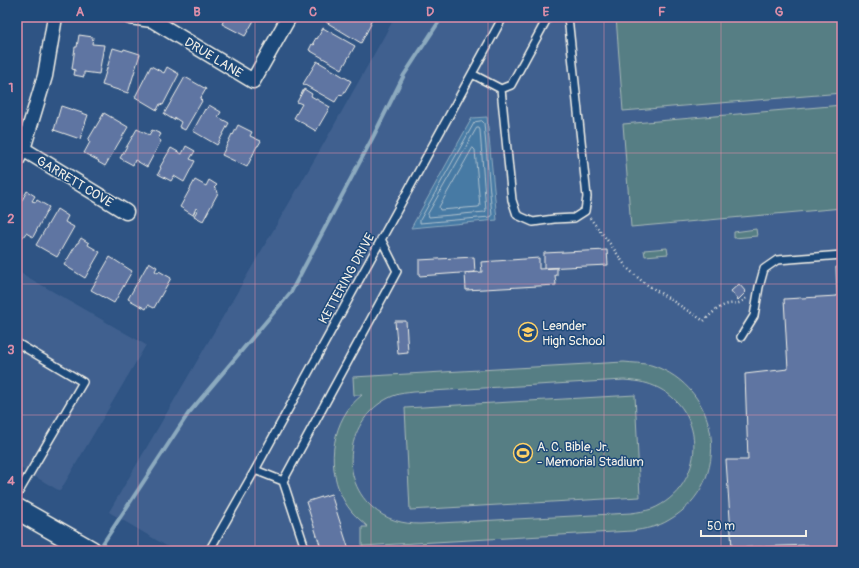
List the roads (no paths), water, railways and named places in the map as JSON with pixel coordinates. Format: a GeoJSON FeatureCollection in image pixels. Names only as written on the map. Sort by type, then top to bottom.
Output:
{"type":"FeatureCollection","features":[{"type":"Feature","properties":{"kind":"main road"},"geometry":{"type":"LineString","coordinates":[[17,509],[90,550]]}},
{"type":"Feature","properties":{"kind":"street"},"geometry":{"type":"LineString","coordinates":[[20,154],[45,76],[55,17]]}},
{"type":"Feature","properties":{"kind":"street","name":"DRUE LANE"},"geometry":{"type":"LineString","coordinates":[[130,17],[152,20],[254,81],[289,17]]}},
{"type":"Feature","properties":{"kind":"street","name":"GARRETT COVE"},"geometry":{"type":"LineString","coordinates":[[20,154],[126,212]]}},
{"type":"Feature","properties":{"kind":"lane","name":"KETTERING DRIVE"},"geometry":{"type":"LineString","coordinates":[[209,551],[255,470],[503,17]]}},
{"type":"Feature","properties":{"kind":"lane"},"geometry":{"type":"LineString","coordinates":[[472,74],[501,89],[511,85],[548,17]]}},
{"type":"Feature","properties":{"kind":"lane"},"geometry":{"type":"LineString","coordinates":[[501,89],[512,200],[517,215],[533,222],[574,218],[585,211],[587,197],[568,17]]}},
{"type":"Feature","properties":{"kind":"lane"},"geometry":{"type":"LineString","coordinates":[[306,551],[283,481],[397,271],[381,239]]}},
{"type":"Feature","properties":{"kind":"lane"},"geometry":{"type":"LineString","coordinates":[[741,337],[754,316],[764,269],[777,260],[842,255]]}},
{"type":"Feature","properties":{"kind":"lane"},"geometry":{"type":"LineString","coordinates":[[17,344],[82,382],[17,495]]}},
{"type":"Feature","properties":{"kind":"lane"},"geometry":{"type":"LineString","coordinates":[[255,470],[283,481]]}},
{"type":"Feature","properties":{"kind":"water"},"geometry":{"type":"Polygon","coordinates":[[[487,117],[497,220],[411,228],[472,118],[487,117]]]}},
{"type":"Feature","properties":{"kind":"waterway"},"geometry":{"type":"LineString","coordinates":[[98,551],[188,414],[291,292],[404,75],[442,17]]}},
{"type":"Feature","properties":{"kind":"place","name":"Leander High School"},"geometry":{"type":"Point","coordinates":[528,332]}},
{"type":"Feature","properties":{"kind":"place","name":"A. C. Bible, Jr. - Memorial Stadium"},"geometry":{"type":"Point","coordinates":[523,453]}}]}
